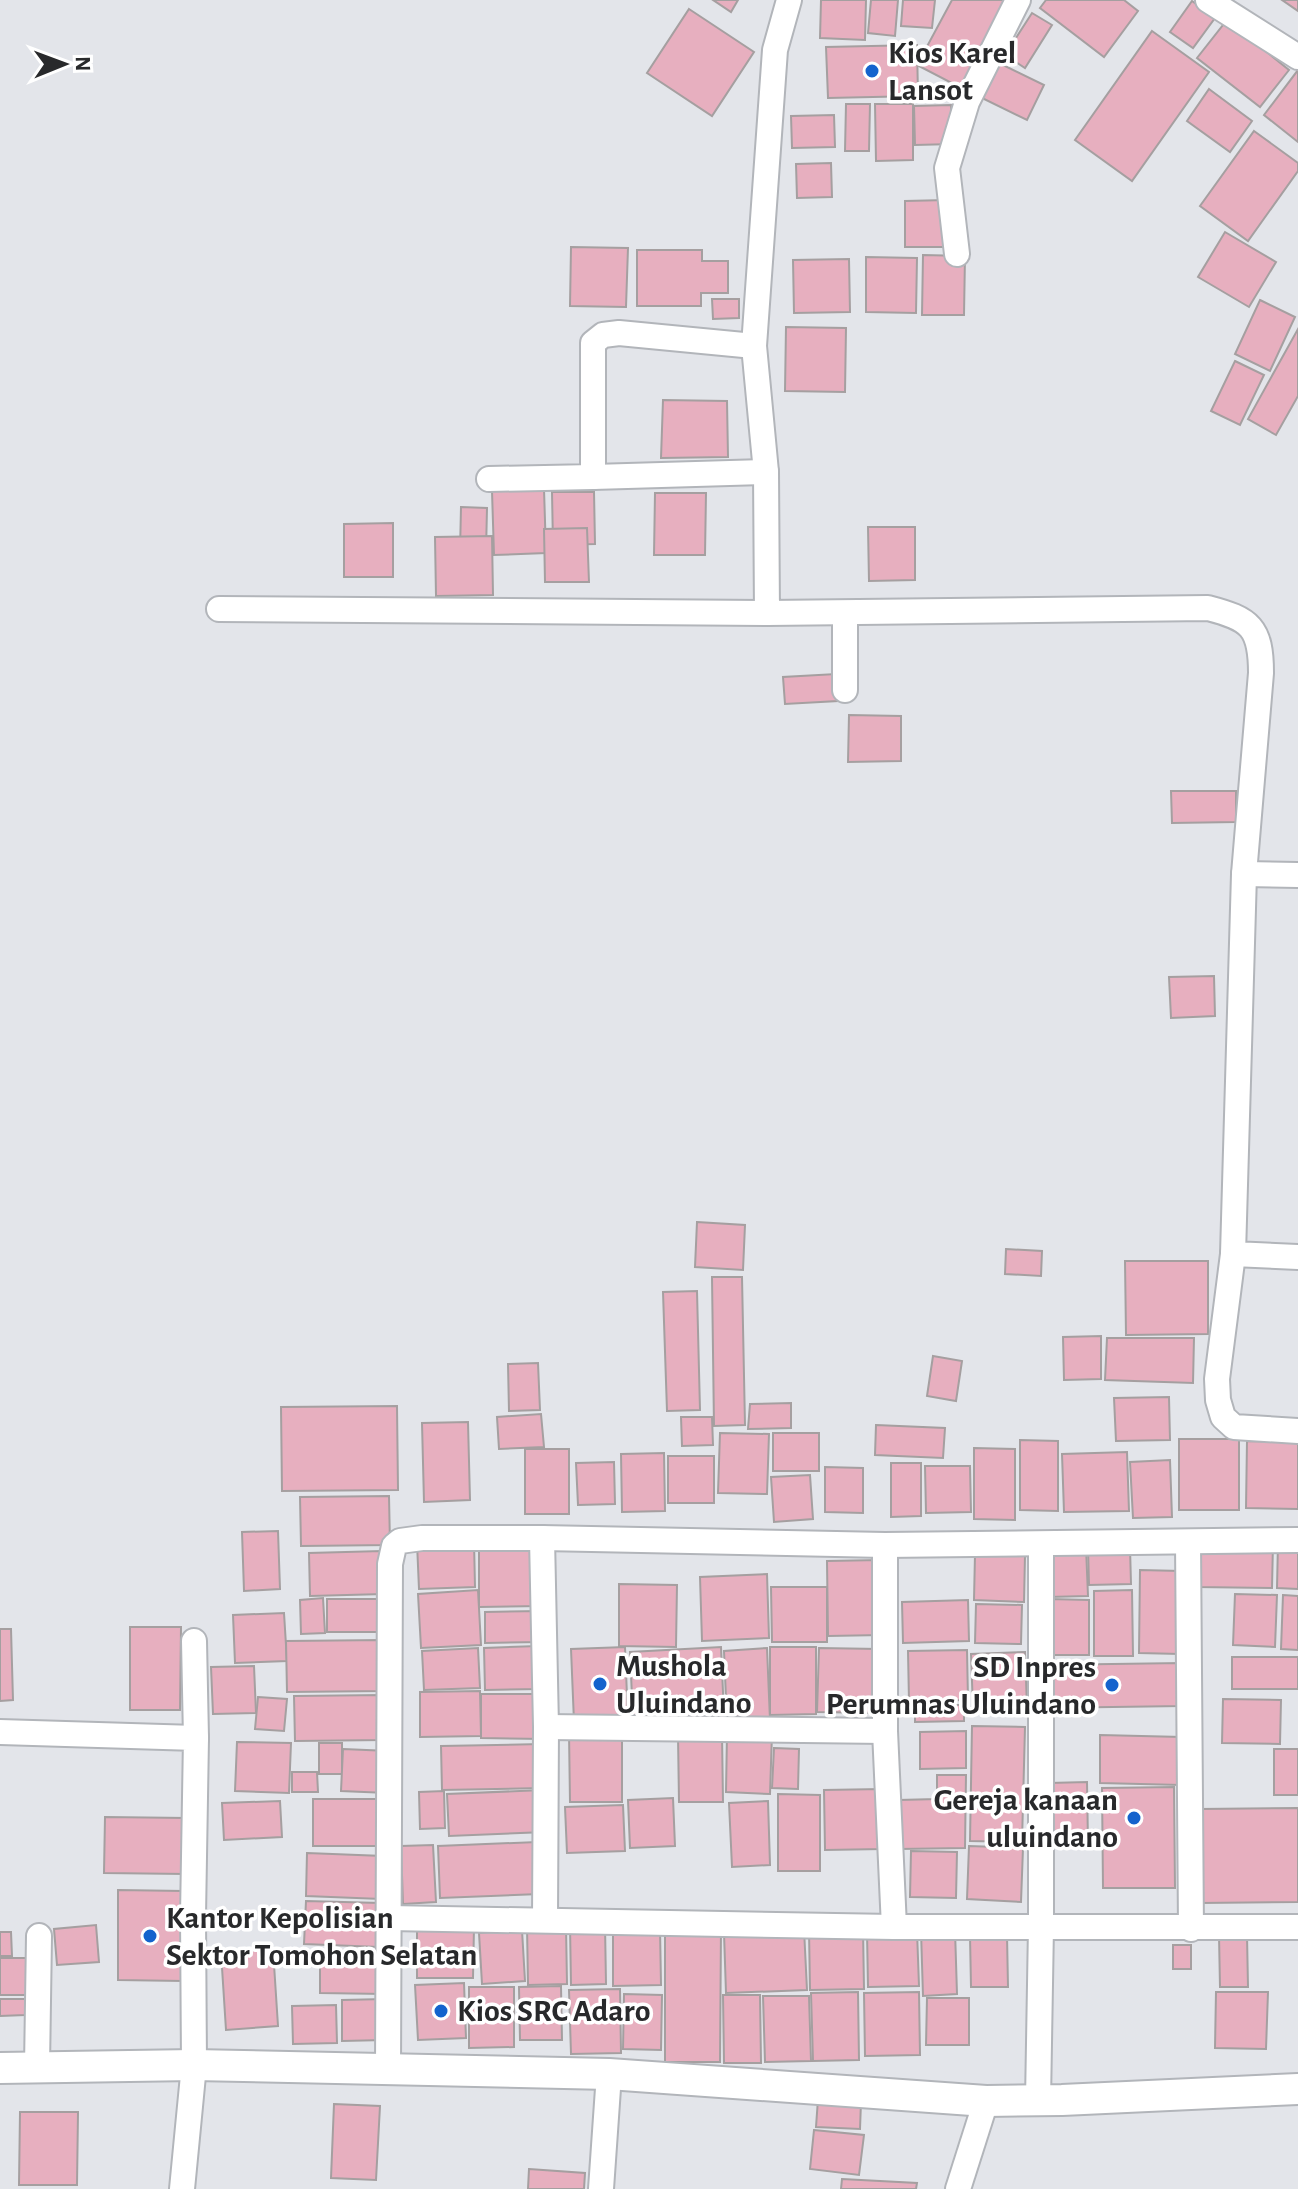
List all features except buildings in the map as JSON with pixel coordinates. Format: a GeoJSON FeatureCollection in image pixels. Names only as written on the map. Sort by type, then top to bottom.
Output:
{"type":"FeatureCollection","features":[{"type":"Feature","properties":{"kind":"street"},"geometry":{"type":"LineString","coordinates":[[767,613],[766,472],[754,346],[775,50],[789,0]]}},
{"type":"Feature","properties":{"kind":"street"},"geometry":{"type":"LineString","coordinates":[[957,254],[947,168],[967,102],[1018,0]]}},
{"type":"Feature","properties":{"kind":"street"},"geometry":{"type":"LineString","coordinates":[[1208,0],[1298,57]]}},
{"type":"Feature","properties":{"kind":"street"},"geometry":{"type":"LineString","coordinates":[[593,477],[593,343],[596,338],[619,333],[754,346]]}},
{"type":"Feature","properties":{"kind":"street"},"geometry":{"type":"LineString","coordinates":[[489,479],[766,472]]}},
{"type":"Feature","properties":{"kind":"street"},"geometry":{"type":"LineString","coordinates":[[219,609],[845,613],[1208,608],[1249,623],[1261,651],[1261,673],[1244,874],[1233,1254],[1217,1379],[1218,1400],[1223,1417],[1234,1427],[1298,1431]]}},
{"type":"Feature","properties":{"kind":"street"},"geometry":{"type":"LineString","coordinates":[[845,613],[845,690]]}},
{"type":"Feature","properties":{"kind":"street"},"geometry":{"type":"LineString","coordinates":[[1244,874],[1298,875]]}},
{"type":"Feature","properties":{"kind":"street"},"geometry":{"type":"LineString","coordinates":[[1233,1254],[1298,1257]]}},
{"type":"Feature","properties":{"kind":"street"},"geometry":{"type":"LineString","coordinates":[[388,2070],[390,1564],[394,1546],[400,1541],[422,1538],[542,1538],[885,1545],[1298,1540]]}},
{"type":"Feature","properties":{"kind":"street"},"geometry":{"type":"LineString","coordinates":[[542,1538],[546,1727],[545,1920]]}},
{"type":"Feature","properties":{"kind":"street"},"geometry":{"type":"LineString","coordinates":[[1188,1542],[1191,1929]]}},
{"type":"Feature","properties":{"kind":"street"},"geometry":{"type":"LineString","coordinates":[[1038,2101],[1041,1544]]}},
{"type":"Feature","properties":{"kind":"street"},"geometry":{"type":"LineString","coordinates":[[885,1545],[885,1731],[894,1927]]}},
{"type":"Feature","properties":{"kind":"street"},"geometry":{"type":"LineString","coordinates":[[182,2189],[194,2065],[194,1641]]}},
{"type":"Feature","properties":{"kind":"street"},"geometry":{"type":"LineString","coordinates":[[546,1727],[885,1731]]}},
{"type":"Feature","properties":{"kind":"street"},"geometry":{"type":"LineString","coordinates":[[0,1732],[196,1738]]}},
{"type":"Feature","properties":{"kind":"street"},"geometry":{"type":"LineString","coordinates":[[389,1918],[894,1927],[1298,1927]]}},
{"type":"Feature","properties":{"kind":"street"},"geometry":{"type":"LineString","coordinates":[[37,2067],[39,1936]]}},
{"type":"Feature","properties":{"kind":"street"},"geometry":{"type":"LineString","coordinates":[[0,2068],[194,2065],[609,2074],[986,2101],[1298,2089]]}},
{"type":"Feature","properties":{"kind":"street"},"geometry":{"type":"LineString","coordinates":[[601,2189],[609,2074]]}},
{"type":"Feature","properties":{"kind":"street"},"geometry":{"type":"LineString","coordinates":[[958,2189],[986,2101]]}},
{"type":"Feature","properties":{"kind":"place","name":"Kios Karel Lansot"},"geometry":{"type":"Point","coordinates":[872,71]}},
{"type":"Feature","properties":{"kind":"place","name":"Mushola Uluindano"},"geometry":{"type":"Point","coordinates":[600,1684]}},
{"type":"Feature","properties":{"kind":"place","name":"SD Inpres Perumnas Uluindano"},"geometry":{"type":"Point","coordinates":[1112,1685]}},
{"type":"Feature","properties":{"kind":"place","name":"Gereja kanaan uluindano"},"geometry":{"type":"Point","coordinates":[1134,1818]}},
{"type":"Feature","properties":{"kind":"place","name":"Kantor Kepolisian Sektor Tomohon Selatan"},"geometry":{"type":"Point","coordinates":[150,1936]}},
{"type":"Feature","properties":{"kind":"place","name":"Kios SRC Adaro"},"geometry":{"type":"Point","coordinates":[441,2011]}}]}
